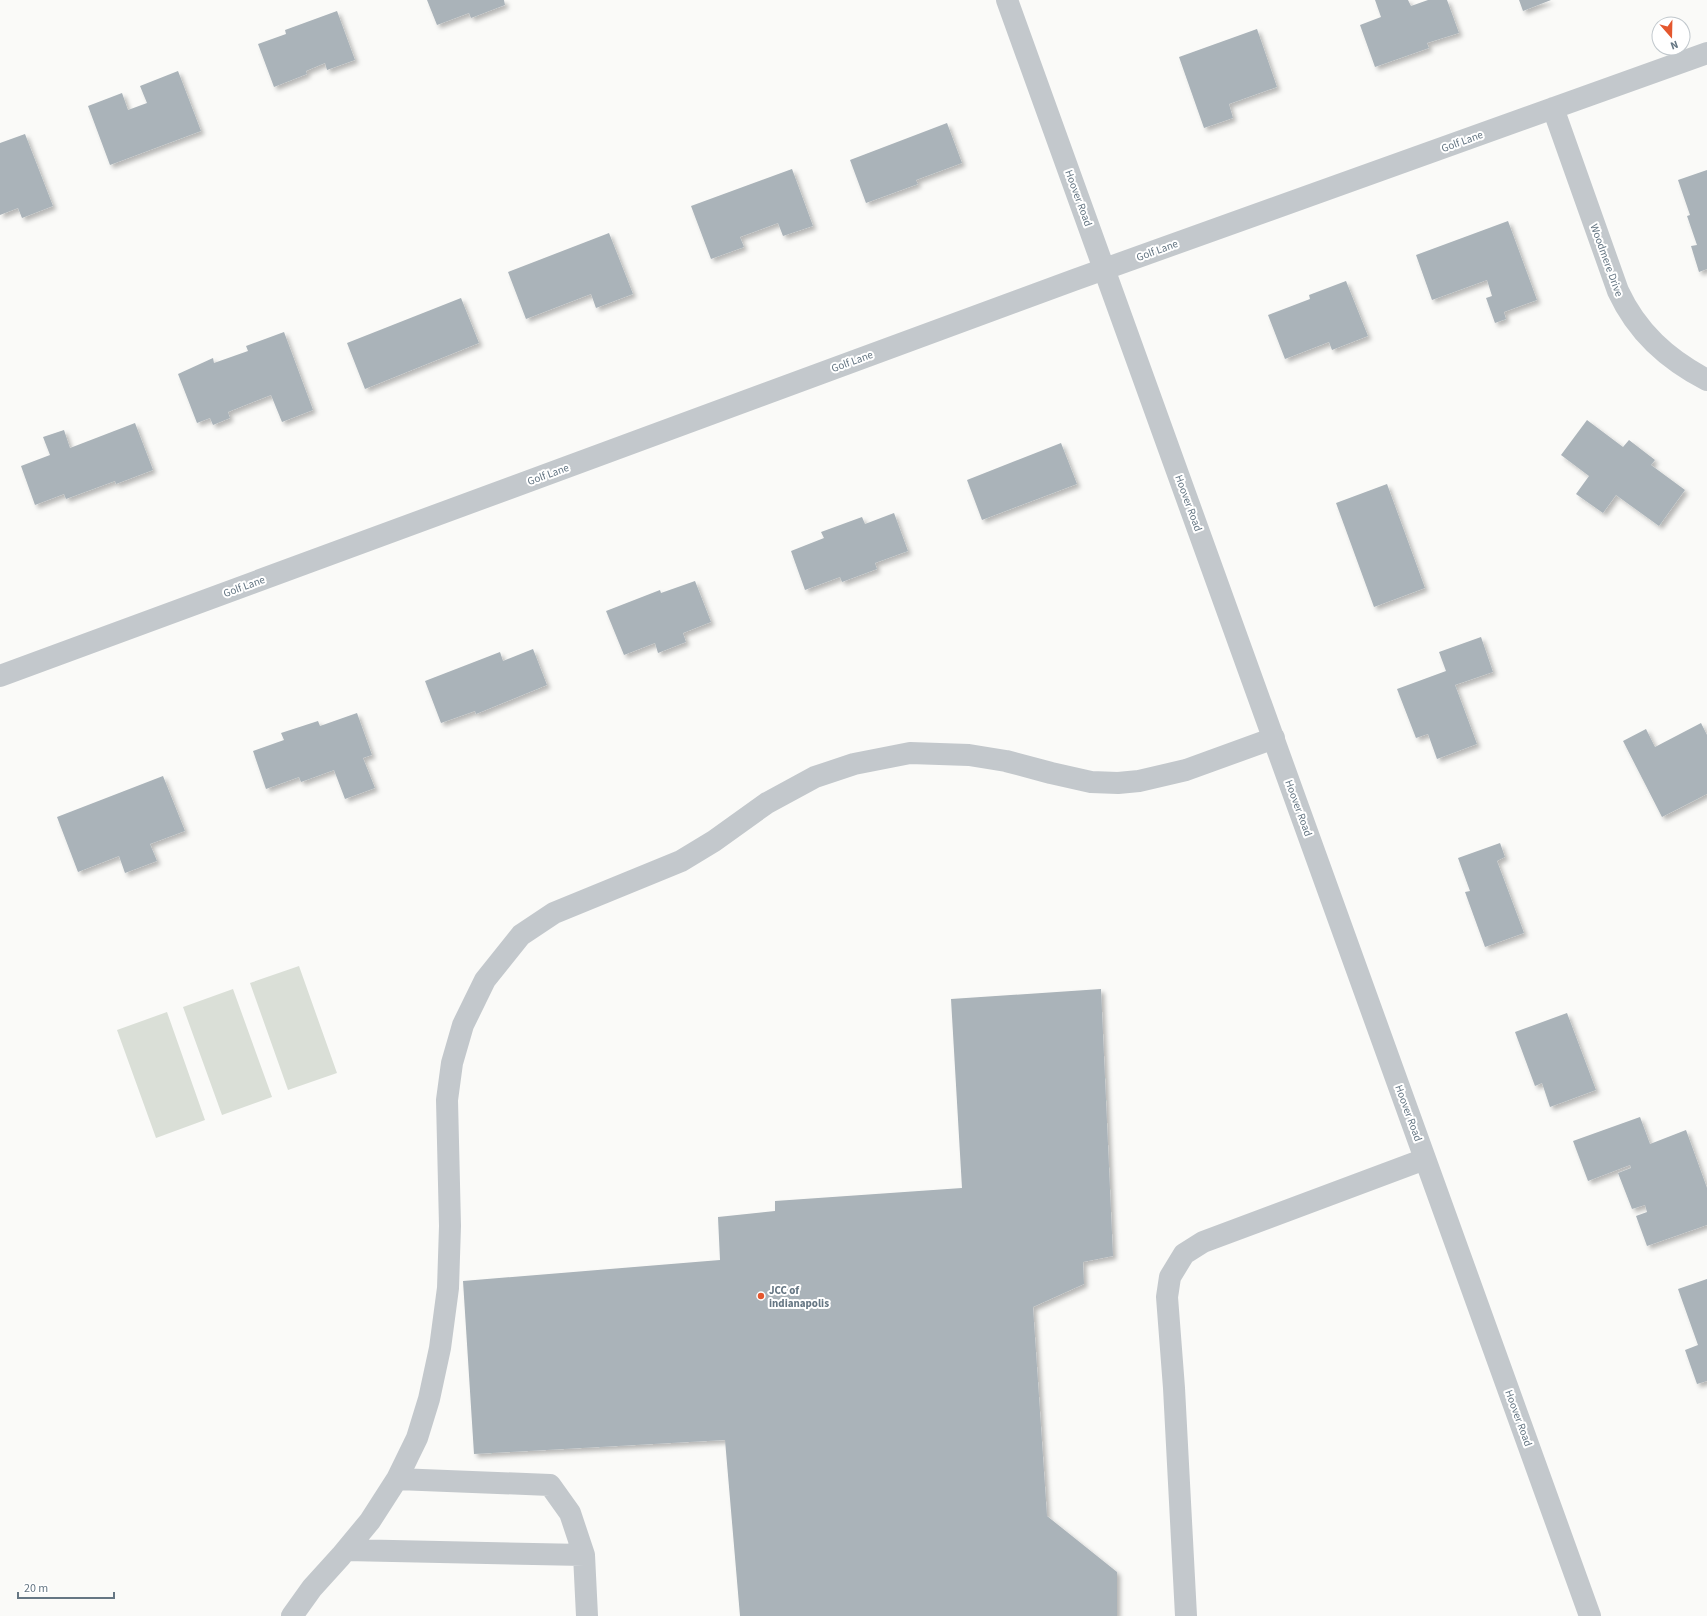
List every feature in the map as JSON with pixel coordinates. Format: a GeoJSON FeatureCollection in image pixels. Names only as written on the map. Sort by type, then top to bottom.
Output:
{"type":"FeatureCollection","features":[{"type":"Feature","properties":{"kind":"street","name":"Hoover Road"},"geometry":{"type":"LineString","coordinates":[[1007,0],[1590,1616]]}},
{"type":"Feature","properties":{"kind":"street","name":"Golf Lane"},"geometry":{"type":"LineString","coordinates":[[0,676],[1104,269],[1707,53]]}},
{"type":"Feature","properties":{"kind":"street","name":"Woodmere Drive"},"geometry":{"type":"LineString","coordinates":[[1553,108],[1623,302],[1645,335],[1663,352],[1684,367],[1707,380]]}},
{"type":"Feature","properties":{"kind":"street"},"geometry":{"type":"LineString","coordinates":[[292,1616],[312,1588],[370,1522],[397,1479],[417,1438],[429,1399],[440,1348],[448,1288],[450,1226],[447,1100],[452,1063],[463,1025],[485,980],[521,935],[554,913],[681,861],[714,841],[767,803],[815,777],[854,764],[910,753],[969,755],[1006,761],[1091,782],[1118,783],[1139,781],[1186,770],[1274,738]]}},
{"type":"Feature","properties":{"kind":"street"},"geometry":{"type":"LineString","coordinates":[[1186,1616],[1174,1396],[1166,1297],[1170,1277],[1184,1254],[1203,1242],[1269,1216],[1425,1159]]}},
{"type":"Feature","properties":{"kind":"street"},"geometry":{"type":"LineString","coordinates":[[397,1479],[550,1485],[570,1513],[584,1555],[587,1616]]}},
{"type":"Feature","properties":{"kind":"street"},"geometry":{"type":"LineString","coordinates":[[346,1550],[584,1555]]}},
{"type":"Feature","properties":{"kind":"shaded area"},"geometry":{"type":"Polygon","coordinates":[[[299,966],[337,1073],[288,1090],[250,983],[299,966]]]}},
{"type":"Feature","properties":{"kind":"shaded area"},"geometry":{"type":"Polygon","coordinates":[[[233,989],[272,1097],[222,1115],[183,1007],[233,989]]]}},
{"type":"Feature","properties":{"kind":"shaded area"},"geometry":{"type":"Polygon","coordinates":[[[167,1012],[205,1120],[156,1138],[117,1030],[167,1012]]]}},
{"type":"Feature","properties":{"kind":"building"},"geometry":{"type":"Polygon","coordinates":[[[427,0],[504,0],[505,5],[471,18],[469,13],[437,25],[427,0]]]}},
{"type":"Feature","properties":{"kind":"building"},"geometry":{"type":"Polygon","coordinates":[[[1375,0],[1408,0],[1411,6],[1428,0],[1447,0],[1459,33],[1427,43],[1429,48],[1375,67],[1360,25],[1381,17],[1375,0]]]}},
{"type":"Feature","properties":{"kind":"building"},"geometry":{"type":"Polygon","coordinates":[[[1519,0],[1551,0],[1523,11],[1519,0]]]}},
{"type":"Feature","properties":{"kind":"building"},"geometry":{"type":"Polygon","coordinates":[[[337,11],[355,60],[327,70],[325,63],[306,71],[307,74],[274,87],[258,44],[286,34],[285,30],[337,11]]]}},
{"type":"Feature","properties":{"kind":"building"},"geometry":{"type":"Polygon","coordinates":[[[1257,29],[1277,87],[1229,104],[1233,118],[1204,128],[1179,57],[1257,29]]]}},
{"type":"Feature","properties":{"kind":"building"},"geometry":{"type":"Polygon","coordinates":[[[178,71],[201,131],[110,165],[88,106],[122,93],[128,110],[147,103],[140,86],[178,71]]]}},
{"type":"Feature","properties":{"kind":"building"},"geometry":{"type":"Polygon","coordinates":[[[947,123],[962,163],[916,180],[918,184],[866,203],[850,160],[947,123]]]}},
{"type":"Feature","properties":{"kind":"building"},"geometry":{"type":"Polygon","coordinates":[[[25,134],[53,206],[22,218],[18,208],[0,215],[0,143],[25,134]]]}},
{"type":"Feature","properties":{"kind":"building"},"geometry":{"type":"Polygon","coordinates":[[[792,169],[813,226],[783,236],[778,223],[740,237],[744,247],[711,259],[691,206],[792,169]]]}},
{"type":"Feature","properties":{"kind":"building"},"geometry":{"type":"Polygon","coordinates":[[[1707,170],[1707,269],[1699,272],[1691,246],[1697,245],[1687,216],[1690,215],[1678,180],[1707,170]]]}},
{"type":"Feature","properties":{"kind":"building"},"geometry":{"type":"Polygon","coordinates":[[[1508,221],[1537,300],[1504,312],[1506,319],[1495,323],[1486,298],[1492,296],[1487,280],[1432,300],[1416,255],[1508,221]]]}},
{"type":"Feature","properties":{"kind":"building"},"geometry":{"type":"Polygon","coordinates":[[[609,233],[633,294],[596,308],[591,294],[526,319],[508,272],[609,233]]]}},
{"type":"Feature","properties":{"kind":"building"},"geometry":{"type":"Polygon","coordinates":[[[1346,281],[1368,336],[1332,350],[1329,342],[1285,359],[1268,315],[1310,299],[1309,295],[1346,281]]]}},
{"type":"Feature","properties":{"kind":"building"},"geometry":{"type":"Polygon","coordinates":[[[461,298],[479,343],[365,389],[347,343],[461,298]]]}},
{"type":"Feature","properties":{"kind":"building"},"geometry":{"type":"Polygon","coordinates":[[[284,332],[313,410],[282,422],[271,395],[228,412],[230,418],[213,425],[210,418],[197,423],[178,374],[213,358],[214,363],[248,351],[246,346],[284,332]]]}},
{"type":"Feature","properties":{"kind":"building"},"geometry":{"type":"Polygon","coordinates":[[[1587,420],[1623,447],[1629,440],[1655,460],[1651,465],[1685,490],[1659,526],[1616,495],[1603,513],[1576,494],[1589,476],[1561,455],[1587,420]]]}},
{"type":"Feature","properties":{"kind":"building"},"geometry":{"type":"Polygon","coordinates":[[[135,423],[153,470],[116,484],[115,481],[66,499],[64,494],[35,505],[21,466],[50,455],[43,437],[64,430],[70,448],[135,423]]]}},
{"type":"Feature","properties":{"kind":"building"},"geometry":{"type":"Polygon","coordinates":[[[1061,443],[1077,484],[982,520],[967,480],[1061,443]]]}},
{"type":"Feature","properties":{"kind":"building"},"geometry":{"type":"Polygon","coordinates":[[[1387,484],[1425,588],[1374,607],[1336,503],[1387,484]]]}},
{"type":"Feature","properties":{"kind":"building"},"geometry":{"type":"Polygon","coordinates":[[[894,513],[908,551],[875,563],[877,569],[842,582],[840,577],[805,590],[791,551],[824,538],[821,532],[862,517],[865,524],[894,513]]]}},
{"type":"Feature","properties":{"kind":"building"},"geometry":{"type":"Polygon","coordinates":[[[695,581],[711,622],[683,633],[686,642],[658,653],[655,643],[624,655],[606,611],[660,590],[661,593],[695,581]]]}},
{"type":"Feature","properties":{"kind":"building"},"geometry":{"type":"Polygon","coordinates":[[[1481,637],[1493,672],[1455,685],[1477,744],[1437,759],[1428,734],[1416,738],[1397,689],[1446,671],[1439,652],[1481,637]]]}},
{"type":"Feature","properties":{"kind":"building"},"geometry":{"type":"Polygon","coordinates":[[[533,649],[547,685],[476,714],[475,711],[441,723],[425,681],[500,652],[503,661],[533,649]]]}},
{"type":"Feature","properties":{"kind":"building"},"geometry":{"type":"Polygon","coordinates":[[[357,713],[372,755],[363,758],[375,788],[345,799],[334,770],[301,782],[299,777],[266,789],[253,751],[284,740],[281,733],[318,721],[320,726],[357,713]]]}},
{"type":"Feature","properties":{"kind":"building"},"geometry":{"type":"Polygon","coordinates":[[[1701,723],[1707,735],[1707,794],[1662,817],[1623,741],[1646,729],[1655,747],[1701,723]]]}},
{"type":"Feature","properties":{"kind":"building"},"geometry":{"type":"Polygon","coordinates":[[[163,776],[185,831],[150,844],[157,861],[125,873],[119,856],[78,872],[57,817],[163,776]]]}},
{"type":"Feature","properties":{"kind":"building"},"geometry":{"type":"Polygon","coordinates":[[[1500,843],[1505,857],[1497,861],[1524,933],[1485,947],[1465,892],[1470,891],[1458,858],[1500,843]]]}},
{"type":"Feature","properties":{"kind":"building","name":"JCC of indianapolis"},"geometry":{"type":"Polygon","coordinates":[[[1101,989],[1113,1256],[1083,1262],[1084,1284],[1033,1307],[1047,1516],[1117,1572],[1117,1616],[740,1616],[725,1440],[474,1454],[463,1281],[720,1260],[718,1217],[775,1211],[775,1201],[962,1188],[951,999],[1101,989]]]}},
{"type":"Feature","properties":{"kind":"building"},"geometry":{"type":"Polygon","coordinates":[[[1567,1013],[1596,1090],[1550,1107],[1542,1083],[1535,1086],[1515,1032],[1567,1013]]]}},
{"type":"Feature","properties":{"kind":"building"},"geometry":{"type":"Polygon","coordinates":[[[1640,1117],[1650,1144],[1686,1130],[1707,1188],[1707,1225],[1647,1246],[1636,1216],[1647,1212],[1645,1205],[1632,1209],[1618,1173],[1631,1168],[1630,1165],[1588,1181],[1573,1141],[1640,1117]]]}},
{"type":"Feature","properties":{"kind":"building"},"geometry":{"type":"Polygon","coordinates":[[[1707,1279],[1707,1381],[1697,1384],[1685,1350],[1698,1345],[1678,1289],[1707,1279]]]}},
{"type":"Feature","properties":{"kind":"place","name":"JCC of indianapolis"},"geometry":{"type":"Point","coordinates":[761,1296]}}]}
